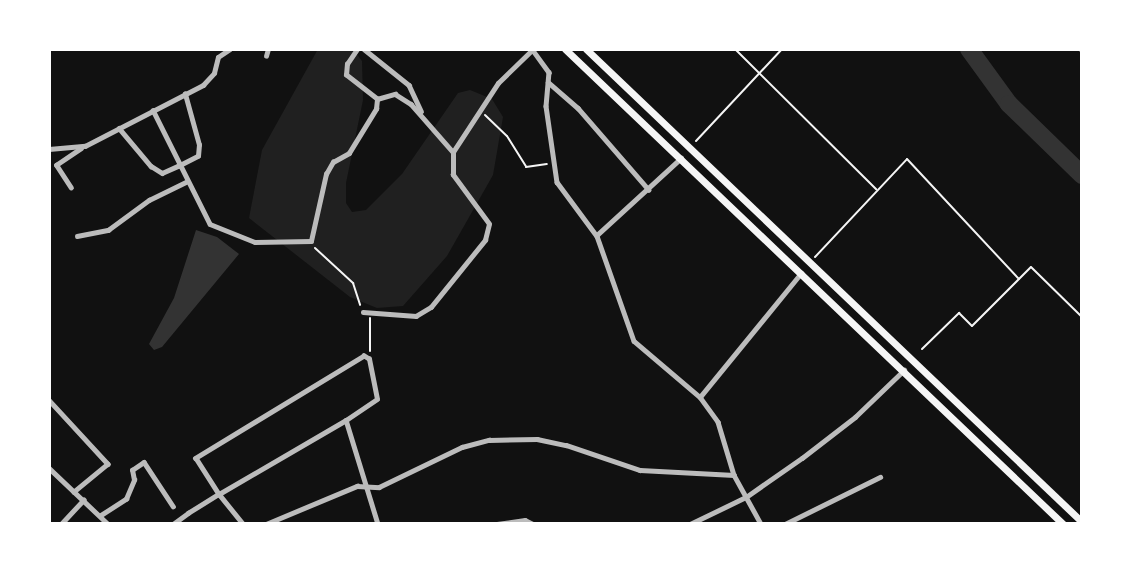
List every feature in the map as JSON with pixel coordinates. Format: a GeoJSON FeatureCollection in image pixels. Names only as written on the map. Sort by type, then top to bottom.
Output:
{"type":"FeatureCollection","features":[{"type":"Feature","properties":{"kind":"main road"},"geometry":{"type":"LineString","coordinates":[[565,49],[803,271],[1063,524]]}},
{"type":"Feature","properties":{"kind":"main road"},"geometry":{"type":"LineString","coordinates":[[586,49],[812,261],[1082,522]]}},
{"type":"Feature","properties":{"kind":"street"},"geometry":{"type":"LineString","coordinates":[[71,188],[55,165],[85,146],[203,85],[218,57],[232,49]]}},
{"type":"Feature","properties":{"kind":"street"},"geometry":{"type":"LineString","coordinates":[[266,57],[268,49]]}},
{"type":"Feature","properties":{"kind":"street"},"geometry":{"type":"LineString","coordinates":[[357,49],[347,64],[346,75],[377,99]]}},
{"type":"Feature","properties":{"kind":"street"},"geometry":{"type":"LineString","coordinates":[[364,49],[409,85],[422,114]]}},
{"type":"Feature","properties":{"kind":"street"},"geometry":{"type":"LineString","coordinates":[[363,312],[416,316],[430,307],[485,240],[489,224],[453,175],[453,152],[498,83],[533,49],[549,72],[551,163],[556,182],[597,235],[634,341],[700,397],[718,422],[734,475],[761,524]]}},
{"type":"Feature","properties":{"kind":"street"},"geometry":{"type":"LineString","coordinates":[[548,82],[578,108],[649,190]]}},
{"type":"Feature","properties":{"kind":"street"},"geometry":{"type":"LineString","coordinates":[[119,128],[150,166],[162,173],[198,156],[200,145],[185,94]]}},
{"type":"Feature","properties":{"kind":"street"},"geometry":{"type":"LineString","coordinates":[[377,99],[395,94],[422,114],[453,152]]}},
{"type":"Feature","properties":{"kind":"street"},"geometry":{"type":"LineString","coordinates":[[153,110],[205,219],[238,239],[311,240],[320,186],[333,162],[349,153],[372,120],[377,99]]}},
{"type":"Feature","properties":{"kind":"street"},"geometry":{"type":"LineString","coordinates":[[49,149],[85,146]]}},
{"type":"Feature","properties":{"kind":"street"},"geometry":{"type":"LineString","coordinates":[[597,235],[681,158]]}},
{"type":"Feature","properties":{"kind":"street"},"geometry":{"type":"LineString","coordinates":[[77,236],[108,230],[149,201],[186,182]]}},
{"type":"Feature","properties":{"kind":"street"},"geometry":{"type":"LineString","coordinates":[[700,397],[803,271]]}},
{"type":"Feature","properties":{"kind":"street"},"geometry":{"type":"LineString","coordinates":[[173,524],[219,494],[377,400],[369,359],[364,356],[196,458],[219,494],[243,524]]}},
{"type":"Feature","properties":{"kind":"street"},"geometry":{"type":"LineString","coordinates":[[690,524],[746,497],[855,418],[905,370]]}},
{"type":"Feature","properties":{"kind":"street"},"geometry":{"type":"LineString","coordinates":[[49,400],[107,464],[74,492]]}},
{"type":"Feature","properties":{"kind":"street"},"geometry":{"type":"LineString","coordinates":[[346,420],[377,524]]}},
{"type":"Feature","properties":{"kind":"street"},"geometry":{"type":"LineString","coordinates":[[266,524],[357,486],[379,487],[462,447],[513,439],[566,445],[640,470],[734,475]]}},
{"type":"Feature","properties":{"kind":"street"},"geometry":{"type":"LineString","coordinates":[[100,514],[126,499],[134,480],[132,470],[144,462],[173,506]]}},
{"type":"Feature","properties":{"kind":"street"},"geometry":{"type":"LineString","coordinates":[[49,468],[108,524]]}},
{"type":"Feature","properties":{"kind":"street"},"geometry":{"type":"LineString","coordinates":[[785,524],[880,477]]}},
{"type":"Feature","properties":{"kind":"street"},"geometry":{"type":"LineString","coordinates":[[61,524],[83,500]]}},
{"type":"Feature","properties":{"kind":"street"},"geometry":{"type":"LineString","coordinates":[[497,524],[525,520],[533,524]]}},
{"type":"Feature","properties":{"kind":"path"},"geometry":{"type":"LineString","coordinates":[[735,49],[876,190]]}},
{"type":"Feature","properties":{"kind":"path"},"geometry":{"type":"LineString","coordinates":[[691,147],[782,49]]}},
{"type":"Feature","properties":{"kind":"path"},"geometry":{"type":"LineString","coordinates":[[1079,49],[1082,53]]}},
{"type":"Feature","properties":{"kind":"path"},"geometry":{"type":"LineString","coordinates":[[480,110],[507,136],[526,167],[551,163]]}},
{"type":"Feature","properties":{"kind":"path"},"geometry":{"type":"LineString","coordinates":[[812,261],[902,160],[911,160],[963,224],[1018,278]]}},
{"type":"Feature","properties":{"kind":"path"},"geometry":{"type":"LineString","coordinates":[[311,240],[321,258],[353,283],[363,312]]}},
{"type":"Feature","properties":{"kind":"path"},"geometry":{"type":"LineString","coordinates":[[922,349],[959,313],[972,326],[1031,267],[1082,317]]}},
{"type":"Feature","properties":{"kind":"path"},"geometry":{"type":"LineString","coordinates":[[369,313],[369,359]]}},
{"type":"Feature","properties":{"kind":"shaded area"},"geometry":{"type":"Polygon","coordinates":[[[318,49],[353,49],[362,61],[363,100],[346,183],[346,203],[352,212],[366,210],[402,174],[458,93],[470,90],[492,99],[503,117],[493,175],[447,256],[403,306],[377,308],[350,297],[249,218],[262,150],[318,49]]]}},
{"type":"Feature","properties":{"kind":"shaded area"},"geometry":{"type":"Polygon","coordinates":[[[196,230],[217,237],[239,254],[162,347],[154,350],[149,344],[174,298],[196,230]]]}},
{"type":"Feature","properties":{"kind":"waterway"},"geometry":{"type":"LineString","coordinates":[[969,49],[1009,104],[1082,175]]}}]}
